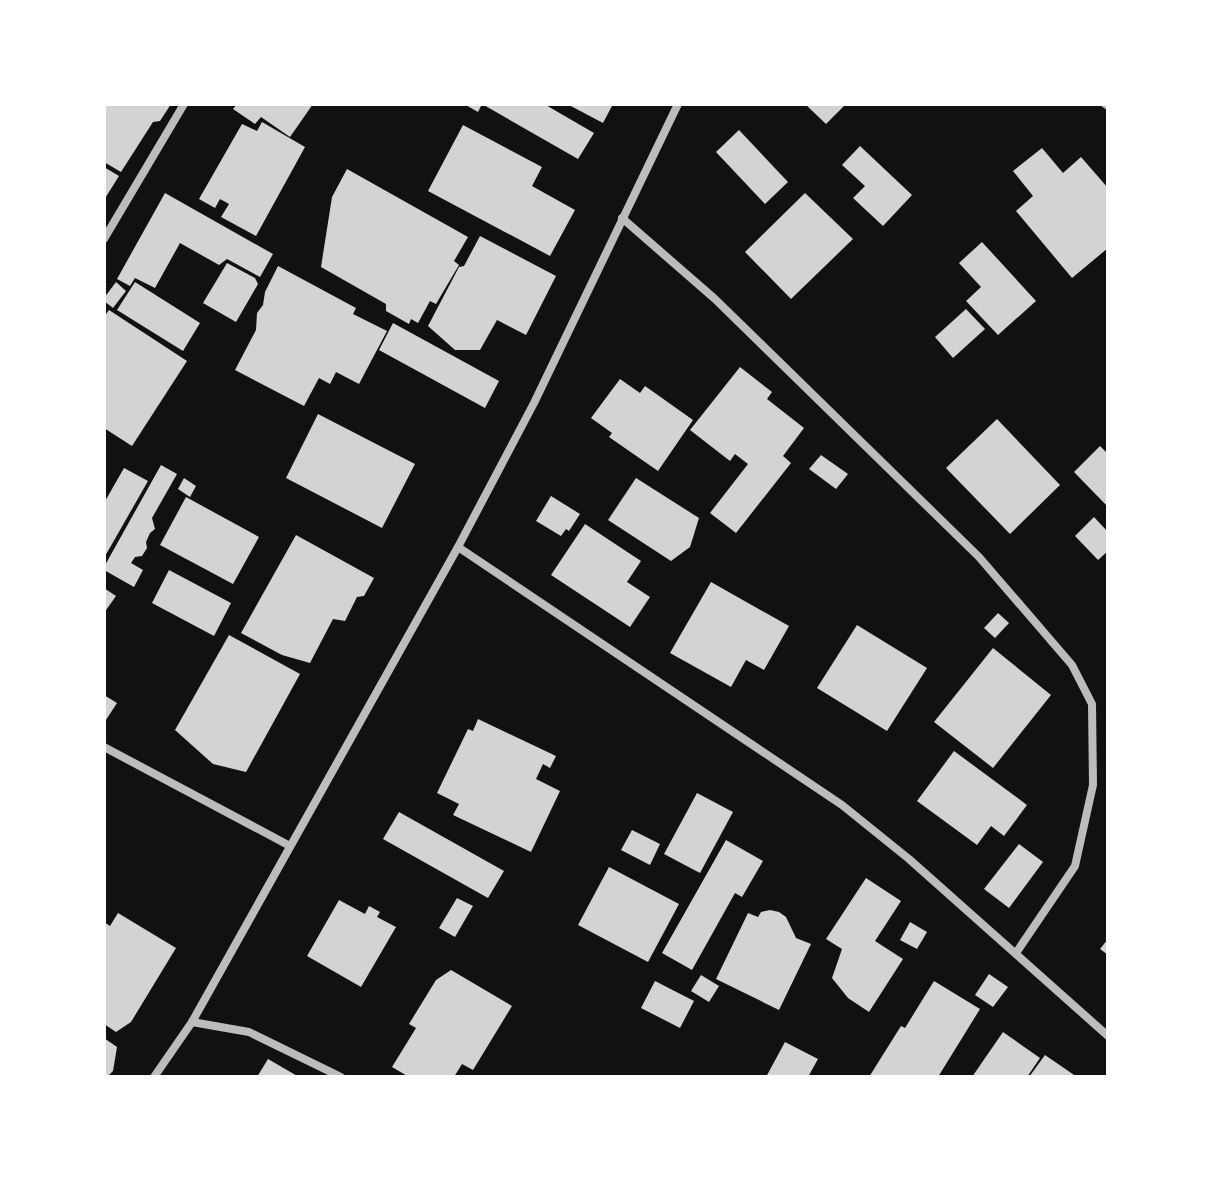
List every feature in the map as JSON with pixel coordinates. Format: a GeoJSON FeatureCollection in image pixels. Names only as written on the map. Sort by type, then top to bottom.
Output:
{"type":"FeatureCollection","features":[{"type":"Feature","properties":{"kind":"street"},"geometry":{"type":"LineString","coordinates":[[104,239],[184,104]]}},
{"type":"Feature","properties":{"kind":"street"},"geometry":{"type":"LineString","coordinates":[[154,1077],[192,1022],[458,547],[534,403],[678,104]]}},
{"type":"Feature","properties":{"kind":"street"},"geometry":{"type":"LineString","coordinates":[[622,218],[715,299],[979,557],[1072,665],[1092,704],[1093,785],[1075,866],[1016,953]]}},
{"type":"Feature","properties":{"kind":"street"},"geometry":{"type":"LineString","coordinates":[[458,547],[842,805],[909,859],[1108,1036]]}},
{"type":"Feature","properties":{"kind":"street"},"geometry":{"type":"LineString","coordinates":[[104,747],[290,846]]}},
{"type":"Feature","properties":{"kind":"street"},"geometry":{"type":"LineString","coordinates":[[192,1022],[249,1032],[341,1077]]}},
{"type":"Feature","properties":{"kind":"building"},"geometry":{"type":"Polygon","coordinates":[[[104,104],[171,104],[160,121],[153,122],[121,172],[104,162],[104,104]]]}},
{"type":"Feature","properties":{"kind":"building"},"geometry":{"type":"Polygon","coordinates":[[[237,104],[313,104],[290,137],[261,117],[255,124],[233,109],[237,104]]]}},
{"type":"Feature","properties":{"kind":"building"},"geometry":{"type":"Polygon","coordinates":[[[464,104],[482,104],[478,112],[464,104]]]}},
{"type":"Feature","properties":{"kind":"building"},"geometry":{"type":"Polygon","coordinates":[[[482,104],[544,104],[594,133],[578,159],[482,104]]]}},
{"type":"Feature","properties":{"kind":"building"},"geometry":{"type":"Polygon","coordinates":[[[567,104],[613,104],[603,123],[567,104]]]}},
{"type":"Feature","properties":{"kind":"building"},"geometry":{"type":"Polygon","coordinates":[[[805,104],[846,104],[826,124],[805,104]]]}},
{"type":"Feature","properties":{"kind":"building"},"geometry":{"type":"Polygon","coordinates":[[[262,122],[305,147],[256,236],[221,217],[229,204],[220,199],[215,208],[199,199],[242,124],[257,131],[262,122]]]}},
{"type":"Feature","properties":{"kind":"building"},"geometry":{"type":"Polygon","coordinates":[[[463,125],[542,167],[532,186],[575,210],[550,256],[428,191],[463,125]]]}},
{"type":"Feature","properties":{"kind":"building"},"geometry":{"type":"Polygon","coordinates":[[[739,130],[788,182],[765,204],[716,152],[739,130]]]}},
{"type":"Feature","properties":{"kind":"building"},"geometry":{"type":"Polygon","coordinates":[[[860,146],[912,195],[883,226],[853,198],[865,186],[842,165],[860,146]]]}},
{"type":"Feature","properties":{"kind":"building"},"geometry":{"type":"Polygon","coordinates":[[[1042,148],[1063,173],[1081,157],[1108,188],[1108,248],[1072,278],[1016,211],[1033,196],[1013,171],[1042,148]]]}},
{"type":"Feature","properties":{"kind":"building"},"geometry":{"type":"Polygon","coordinates":[[[104,167],[119,176],[104,200],[104,167]]]}},
{"type":"Feature","properties":{"kind":"building"},"geometry":{"type":"Polygon","coordinates":[[[347,169],[468,237],[454,261],[459,265],[436,304],[430,301],[418,323],[411,319],[409,324],[386,311],[386,304],[321,267],[332,197],[347,169]]]}},
{"type":"Feature","properties":{"kind":"building"},"geometry":{"type":"Polygon","coordinates":[[[165,193],[273,254],[260,277],[227,259],[219,265],[180,243],[155,288],[135,278],[130,286],[117,279],[165,193]]]}},
{"type":"Feature","properties":{"kind":"building"},"geometry":{"type":"Polygon","coordinates":[[[805,193],[853,239],[791,299],[745,252],[805,193]]]}},
{"type":"Feature","properties":{"kind":"building"},"geometry":{"type":"Polygon","coordinates":[[[480,236],[556,276],[526,335],[497,320],[480,350],[455,350],[428,326],[459,267],[464,266],[480,236]]]}},
{"type":"Feature","properties":{"kind":"building"},"geometry":{"type":"Polygon","coordinates":[[[982,242],[1036,301],[998,335],[966,301],[981,287],[959,263],[982,242]]]}},
{"type":"Feature","properties":{"kind":"building"},"geometry":{"type":"Polygon","coordinates":[[[227,263],[255,278],[258,284],[236,322],[203,303],[227,263]]]}},
{"type":"Feature","properties":{"kind":"building"},"geometry":{"type":"Polygon","coordinates":[[[278,266],[356,308],[353,314],[387,331],[359,384],[336,372],[330,384],[319,378],[304,406],[235,370],[256,330],[257,313],[278,266]]]}},
{"type":"Feature","properties":{"kind":"building"},"geometry":{"type":"Polygon","coordinates":[[[116,282],[126,291],[113,308],[104,298],[116,282]]]}},
{"type":"Feature","properties":{"kind":"building"},"geometry":{"type":"Polygon","coordinates":[[[135,282],[200,323],[183,351],[117,310],[135,282]]]}},
{"type":"Feature","properties":{"kind":"building"},"geometry":{"type":"Polygon","coordinates":[[[966,309],[985,329],[953,358],[935,337],[966,309]]]}},
{"type":"Feature","properties":{"kind":"building"},"geometry":{"type":"Polygon","coordinates":[[[109,310],[187,361],[132,446],[104,428],[104,317],[109,310]]]}},
{"type":"Feature","properties":{"kind":"building"},"geometry":{"type":"Polygon","coordinates":[[[393,323],[499,381],[485,408],[379,350],[393,323]]]}},
{"type":"Feature","properties":{"kind":"building"},"geometry":{"type":"Polygon","coordinates":[[[740,367],[772,392],[767,399],[804,428],[783,456],[791,463],[736,533],[710,513],[748,464],[735,454],[730,461],[690,430],[740,367]]]}},
{"type":"Feature","properties":{"kind":"building"},"geometry":{"type":"Polygon","coordinates":[[[620,379],[640,393],[645,386],[693,420],[658,471],[609,437],[612,433],[591,418],[620,379]]]}},
{"type":"Feature","properties":{"kind":"building"},"geometry":{"type":"Polygon","coordinates":[[[318,414],[415,464],[382,528],[286,478],[318,414]]]}},
{"type":"Feature","properties":{"kind":"building"},"geometry":{"type":"Polygon","coordinates":[[[997,419],[1060,485],[1010,534],[946,468],[997,419]]]}},
{"type":"Feature","properties":{"kind":"building"},"geometry":{"type":"Polygon","coordinates":[[[1100,446],[1108,454],[1108,507],[1074,472],[1100,446]]]}},
{"type":"Feature","properties":{"kind":"building"},"geometry":{"type":"Polygon","coordinates":[[[821,455],[848,474],[836,489],[809,469],[821,455]]]}},
{"type":"Feature","properties":{"kind":"building"},"geometry":{"type":"Polygon","coordinates":[[[161,465],[177,474],[152,518],[155,529],[146,542],[147,548],[142,556],[135,557],[131,563],[143,570],[134,587],[104,570],[104,567],[161,465]]]}},
{"type":"Feature","properties":{"kind":"building"},"geometry":{"type":"Polygon","coordinates":[[[124,468],[148,481],[104,558],[104,503],[124,468]]]}},
{"type":"Feature","properties":{"kind":"building"},"geometry":{"type":"Polygon","coordinates":[[[184,478],[196,486],[190,497],[178,489],[184,478]]]}},
{"type":"Feature","properties":{"kind":"building"},"geometry":{"type":"Polygon","coordinates":[[[636,478],[699,518],[690,547],[671,561],[608,520],[636,478]]]}},
{"type":"Feature","properties":{"kind":"building"},"geometry":{"type":"Polygon","coordinates":[[[551,496],[580,514],[569,531],[566,529],[561,536],[536,521],[551,496]]]}},
{"type":"Feature","properties":{"kind":"building"},"geometry":{"type":"Polygon","coordinates":[[[186,497],[259,537],[233,584],[160,545],[186,497]]]}},
{"type":"Feature","properties":{"kind":"building"},"geometry":{"type":"Polygon","coordinates":[[[1094,517],[1108,532],[1108,551],[1098,560],[1075,536],[1094,517]]]}},
{"type":"Feature","properties":{"kind":"building"},"geometry":{"type":"Polygon","coordinates":[[[585,524],[641,561],[627,582],[650,597],[630,627],[551,575],[585,524]]]}},
{"type":"Feature","properties":{"kind":"building"},"geometry":{"type":"Polygon","coordinates":[[[296,535],[374,578],[364,596],[357,597],[345,621],[333,619],[310,663],[282,655],[241,633],[296,535]]]}},
{"type":"Feature","properties":{"kind":"building"},"geometry":{"type":"Polygon","coordinates":[[[169,570],[231,603],[214,636],[152,603],[169,570]]]}},
{"type":"Feature","properties":{"kind":"building"},"geometry":{"type":"Polygon","coordinates":[[[711,582],[789,626],[764,670],[746,660],[731,687],[670,653],[711,582]]]}},
{"type":"Feature","properties":{"kind":"building"},"geometry":{"type":"Polygon","coordinates":[[[104,588],[116,596],[104,613],[104,588]]]}},
{"type":"Feature","properties":{"kind":"building"},"geometry":{"type":"Polygon","coordinates":[[[998,613],[1009,623],[995,638],[984,628],[998,613]]]}},
{"type":"Feature","properties":{"kind":"building"},"geometry":{"type":"Polygon","coordinates":[[[857,625],[927,668],[887,731],[817,688],[857,625]]]}},
{"type":"Feature","properties":{"kind":"building"},"geometry":{"type":"Polygon","coordinates":[[[229,635],[300,674],[246,772],[213,764],[175,730],[229,635]]]}},
{"type":"Feature","properties":{"kind":"building"},"geometry":{"type":"Polygon","coordinates":[[[993,648],[1051,695],[993,768],[934,722],[993,648]]]}},
{"type":"Feature","properties":{"kind":"building"},"geometry":{"type":"Polygon","coordinates":[[[104,695],[117,703],[104,723],[104,695]]]}},
{"type":"Feature","properties":{"kind":"building"},"geometry":{"type":"Polygon","coordinates":[[[478,719],[556,756],[550,768],[543,764],[536,779],[560,791],[531,852],[453,815],[459,804],[437,793],[468,729],[473,731],[478,719]]]}},
{"type":"Feature","properties":{"kind":"building"},"geometry":{"type":"Polygon","coordinates":[[[954,751],[1027,805],[1004,836],[991,826],[977,845],[917,801],[954,751]]]}},
{"type":"Feature","properties":{"kind":"building"},"geometry":{"type":"Polygon","coordinates":[[[697,793],[733,812],[700,873],[664,854],[697,793]]]}},
{"type":"Feature","properties":{"kind":"building"},"geometry":{"type":"Polygon","coordinates":[[[399,812],[504,871],[488,898],[383,839],[399,812]]]}},
{"type":"Feature","properties":{"kind":"building"},"geometry":{"type":"Polygon","coordinates":[[[632,830],[660,844],[650,865],[621,850],[632,830]]]}},
{"type":"Feature","properties":{"kind":"building"},"geometry":{"type":"Polygon","coordinates":[[[726,840],[763,861],[742,897],[735,893],[692,970],[662,953],[726,840]]]}},
{"type":"Feature","properties":{"kind":"building"},"geometry":{"type":"Polygon","coordinates":[[[1019,844],[1043,862],[1009,908],[984,889],[1019,844]]]}},
{"type":"Feature","properties":{"kind":"building"},"geometry":{"type":"Polygon","coordinates":[[[609,867],[679,904],[648,962],[578,925],[609,867]]]}},
{"type":"Feature","properties":{"kind":"building"},"geometry":{"type":"Polygon","coordinates":[[[866,878],[901,901],[875,941],[903,959],[869,1012],[848,998],[832,978],[842,949],[826,939],[866,878]]]}},
{"type":"Feature","properties":{"kind":"building"},"geometry":{"type":"Polygon","coordinates":[[[457,898],[473,906],[455,937],[439,928],[457,898]]]}},
{"type":"Feature","properties":{"kind":"building"},"geometry":{"type":"Polygon","coordinates":[[[339,900],[365,914],[369,906],[380,912],[377,917],[396,927],[361,987],[307,956],[339,900]]]}},
{"type":"Feature","properties":{"kind":"building"},"geometry":{"type":"Polygon","coordinates":[[[770,910],[786,917],[796,938],[811,944],[779,1010],[716,979],[748,913],[758,917],[761,912],[770,910]]]}},
{"type":"Feature","properties":{"kind":"building"},"geometry":{"type":"Polygon","coordinates":[[[118,913],[176,948],[131,1022],[116,1032],[104,1024],[104,922],[110,926],[118,913]]]}},
{"type":"Feature","properties":{"kind":"building"},"geometry":{"type":"Polygon","coordinates":[[[910,922],[927,932],[917,949],[900,940],[910,922]]]}},
{"type":"Feature","properties":{"kind":"building"},"geometry":{"type":"Polygon","coordinates":[[[1108,939],[1108,955],[1100,949],[1108,939]]]}},
{"type":"Feature","properties":{"kind":"building"},"geometry":{"type":"Polygon","coordinates":[[[451,970],[512,1006],[473,1070],[462,1064],[454,1077],[409,1077],[392,1067],[416,1028],[409,1024],[436,980],[451,970]]]}},
{"type":"Feature","properties":{"kind":"building"},"geometry":{"type":"Polygon","coordinates":[[[989,974],[1008,987],[993,1007],[975,995],[989,974]]]}},
{"type":"Feature","properties":{"kind":"building"},"geometry":{"type":"Polygon","coordinates":[[[701,975],[719,986],[709,1002],[691,991],[701,975]]]}},
{"type":"Feature","properties":{"kind":"building"},"geometry":{"type":"Polygon","coordinates":[[[655,981],[694,1001],[680,1028],[641,1008],[655,981]]]}},
{"type":"Feature","properties":{"kind":"building"},"geometry":{"type":"Polygon","coordinates":[[[934,981],[980,1009],[938,1077],[869,1077],[901,1026],[905,1028],[934,981]]]}},
{"type":"Feature","properties":{"kind":"building"},"geometry":{"type":"Polygon","coordinates":[[[1003,1032],[1040,1058],[1027,1077],[972,1077],[1003,1032]]]}},
{"type":"Feature","properties":{"kind":"building"},"geometry":{"type":"Polygon","coordinates":[[[104,1038],[117,1047],[113,1071],[107,1077],[104,1077],[104,1038]]]}},
{"type":"Feature","properties":{"kind":"building"},"geometry":{"type":"Polygon","coordinates":[[[785,1042],[818,1059],[808,1077],[766,1077],[785,1042]]]}},
{"type":"Feature","properties":{"kind":"building"},"geometry":{"type":"Polygon","coordinates":[[[1045,1055],[1077,1077],[1029,1077],[1045,1055]]]}},
{"type":"Feature","properties":{"kind":"building"},"geometry":{"type":"Polygon","coordinates":[[[268,1059],[299,1077],[257,1077],[268,1059]]]}}]}
